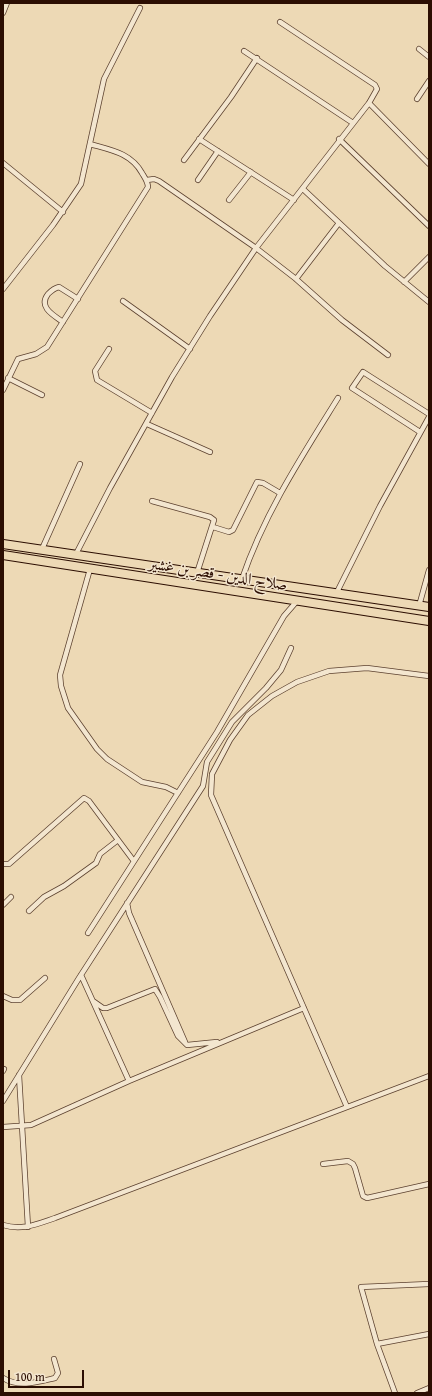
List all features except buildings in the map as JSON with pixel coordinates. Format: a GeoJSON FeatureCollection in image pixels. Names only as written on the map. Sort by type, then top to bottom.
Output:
{"type":"FeatureCollection","features":[{"type":"Feature","properties":{"kind":"highway"},"geometry":{"type":"LineString","coordinates":[[3,544],[291,588],[429,607]]}},
{"type":"Feature","properties":{"kind":"highway","name":"صلاح الدين - قصر بن غشير"},"geometry":{"type":"LineString","coordinates":[[3,555],[429,621]]}},
{"type":"Feature","properties":{"kind":"highway"},"geometry":{"type":"LineString","coordinates":[[291,588],[296,594],[294,601]]}},
{"type":"Feature","properties":{"kind":"highway"},"geometry":{"type":"LineString","coordinates":[[331,606],[325,600],[326,597],[334,593]]}},
{"type":"Feature","properties":{"kind":"street"},"geometry":{"type":"LineString","coordinates":[[3,13],[7,3]]}},
{"type":"Feature","properties":{"kind":"street"},"geometry":{"type":"LineString","coordinates":[[3,289],[63,212],[81,184],[104,79],[140,8]]}},
{"type":"Feature","properties":{"kind":"street"},"geometry":{"type":"LineString","coordinates":[[76,554],[110,488],[190,349],[256,248],[369,103],[377,89],[375,84],[280,22]]}},
{"type":"Feature","properties":{"kind":"street"},"geometry":{"type":"LineString","coordinates":[[419,49],[429,57]]}},
{"type":"Feature","properties":{"kind":"street"},"geometry":{"type":"LineString","coordinates":[[244,51],[257,58],[353,123]]}},
{"type":"Feature","properties":{"kind":"street"},"geometry":{"type":"LineString","coordinates":[[184,160],[232,97],[257,58]]}},
{"type":"Feature","properties":{"kind":"street"},"geometry":{"type":"LineString","coordinates":[[417,99],[429,81]]}},
{"type":"Feature","properties":{"kind":"street"},"geometry":{"type":"LineString","coordinates":[[369,103],[429,164]]}},
{"type":"Feature","properties":{"kind":"street"},"geometry":{"type":"LineString","coordinates":[[199,139],[294,200]]}},
{"type":"Feature","properties":{"kind":"street"},"geometry":{"type":"LineString","coordinates":[[340,139],[429,226]]}},
{"type":"Feature","properties":{"kind":"street"},"geometry":{"type":"LineString","coordinates":[[3,390],[18,359],[36,354],[47,347],[148,187],[147,180],[138,164],[126,155],[90,144]]}},
{"type":"Feature","properties":{"kind":"street"},"geometry":{"type":"LineString","coordinates":[[198,180],[218,151]]}},
{"type":"Feature","properties":{"kind":"street"},"geometry":{"type":"LineString","coordinates":[[3,164],[63,212]]}},
{"type":"Feature","properties":{"kind":"street"},"geometry":{"type":"LineString","coordinates":[[229,200],[251,172]]}},
{"type":"Feature","properties":{"kind":"street"},"geometry":{"type":"LineString","coordinates":[[147,180],[153,179],[159,181],[256,248],[296,279],[342,320],[388,355]]}},
{"type":"Feature","properties":{"kind":"street"},"geometry":{"type":"LineString","coordinates":[[303,189],[338,223],[404,282],[429,302]]}},
{"type":"Feature","properties":{"kind":"street"},"geometry":{"type":"LineString","coordinates":[[296,279],[338,223]]}},
{"type":"Feature","properties":{"kind":"street"},"geometry":{"type":"LineString","coordinates":[[404,282],[429,257]]}},
{"type":"Feature","properties":{"kind":"street"},"geometry":{"type":"LineString","coordinates":[[63,322],[47,310],[44,300],[54,289],[59,288],[78,299]]}},
{"type":"Feature","properties":{"kind":"street"},"geometry":{"type":"LineString","coordinates":[[123,301],[190,349]]}},
{"type":"Feature","properties":{"kind":"street"},"geometry":{"type":"LineString","coordinates":[[109,349],[95,371],[97,380],[152,413]]}},
{"type":"Feature","properties":{"kind":"street"},"geometry":{"type":"LineString","coordinates":[[334,593],[429,416],[363,372],[352,388],[420,432]]}},
{"type":"Feature","properties":{"kind":"street"},"geometry":{"type":"LineString","coordinates":[[8,378],[42,395]]}},
{"type":"Feature","properties":{"kind":"street"},"geometry":{"type":"LineString","coordinates":[[242,580],[249,560],[280,493],[338,398]]}},
{"type":"Feature","properties":{"kind":"street"},"geometry":{"type":"LineString","coordinates":[[147,424],[210,452]]}},
{"type":"Feature","properties":{"kind":"street"},"geometry":{"type":"LineString","coordinates":[[42,549],[80,464]]}},
{"type":"Feature","properties":{"kind":"street"},"geometry":{"type":"LineString","coordinates":[[213,527],[229,532],[233,530],[257,482],[263,483],[280,493]]}},
{"type":"Feature","properties":{"kind":"street"},"geometry":{"type":"LineString","coordinates":[[152,501],[210,517],[214,521],[197,573]]}},
{"type":"Feature","properties":{"kind":"street"},"geometry":{"type":"LineString","coordinates":[[90,569],[60,675],[65,701],[97,749],[107,759],[142,782],[166,787],[178,792]]}},
{"type":"Feature","properties":{"kind":"street"},"geometry":{"type":"LineString","coordinates":[[419,606],[429,570]]}},
{"type":"Feature","properties":{"kind":"street"},"geometry":{"type":"LineString","coordinates":[[88,933],[259,663],[284,616],[294,601]]}},
{"type":"Feature","properties":{"kind":"street"},"geometry":{"type":"LineString","coordinates":[[3,1101],[81,974],[203,786],[206,762],[232,722],[266,688],[281,670],[291,648]]}},
{"type":"Feature","properties":{"kind":"street"},"geometry":{"type":"LineString","coordinates":[[347,1107],[212,795],[212,774],[230,740],[248,715],[272,696],[297,682],[329,671],[367,668],[429,676]]}},
{"type":"Feature","properties":{"kind":"street"},"geometry":{"type":"LineString","coordinates":[[3,869],[84,798],[89,801],[133,860]]}},
{"type":"Feature","properties":{"kind":"street"},"geometry":{"type":"LineString","coordinates":[[29,912],[44,897],[64,886],[96,863],[100,854],[118,840]]}},
{"type":"Feature","properties":{"kind":"street"},"geometry":{"type":"LineString","coordinates":[[3,864],[9,864]]}},
{"type":"Feature","properties":{"kind":"street"},"geometry":{"type":"LineString","coordinates":[[3,905],[11,897]]}},
{"type":"Feature","properties":{"kind":"street"},"geometry":{"type":"LineString","coordinates":[[127,903],[129,913],[186,1045]]}},
{"type":"Feature","properties":{"kind":"street"},"geometry":{"type":"LineString","coordinates":[[81,974],[129,1081]]}},
{"type":"Feature","properties":{"kind":"street"},"geometry":{"type":"LineString","coordinates":[[3,996],[12,1000],[20,1000],[45,978]]}},
{"type":"Feature","properties":{"kind":"street"},"geometry":{"type":"LineString","coordinates":[[93,1001],[103,1008],[107,1008],[155,990],[160,997],[178,1036],[186,1045]]}},
{"type":"Feature","properties":{"kind":"street"},"geometry":{"type":"LineString","coordinates":[[3,1127],[30,1125],[129,1081],[304,1008]]}},
{"type":"Feature","properties":{"kind":"street"},"geometry":{"type":"LineString","coordinates":[[186,1045],[223,1042]]}},
{"type":"Feature","properties":{"kind":"street"},"geometry":{"type":"LineString","coordinates":[[19,1075],[28,1228]]}},
{"type":"Feature","properties":{"kind":"street"},"geometry":{"type":"LineString","coordinates":[[3,1225],[14,1228],[28,1228],[429,1076]]}},
{"type":"Feature","properties":{"kind":"street"},"geometry":{"type":"LineString","coordinates":[[323,1164],[348,1161],[353,1164],[363,1196],[367,1198],[429,1184]]}},
{"type":"Feature","properties":{"kind":"street"},"geometry":{"type":"LineString","coordinates":[[395,1393],[377,1344],[361,1287],[429,1284]]}},
{"type":"Feature","properties":{"kind":"street"},"geometry":{"type":"LineString","coordinates":[[377,1344],[429,1334]]}},
{"type":"Feature","properties":{"kind":"street"},"geometry":{"type":"LineString","coordinates":[[3,1378],[18,1384],[34,1383],[55,1378],[58,1373],[54,1359]]}},
{"type":"Feature","properties":{"kind":"street"},"geometry":{"type":"LineString","coordinates":[[417,1393],[429,1388]]}}]}
